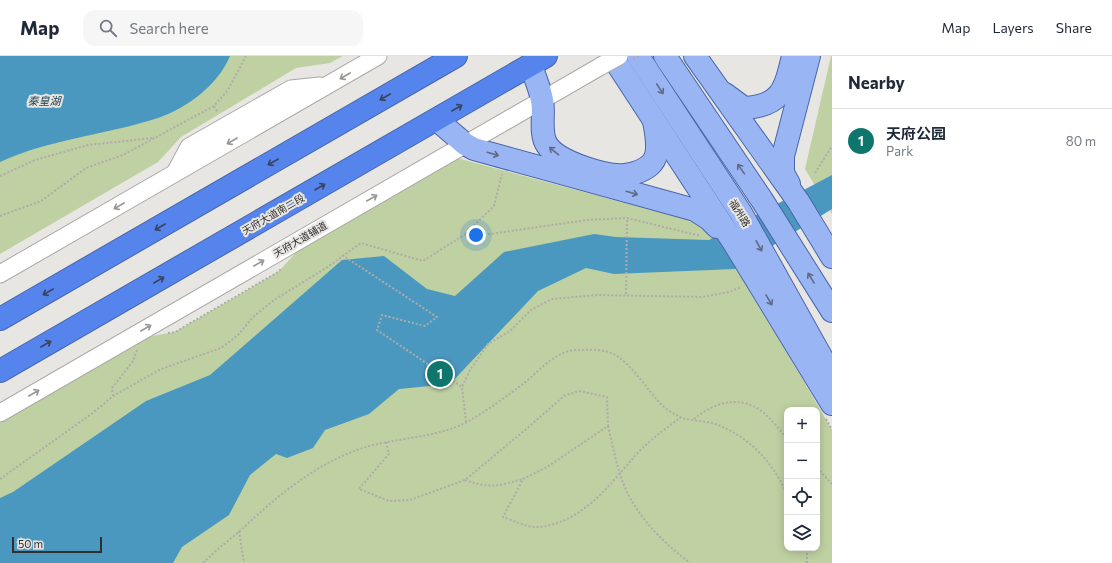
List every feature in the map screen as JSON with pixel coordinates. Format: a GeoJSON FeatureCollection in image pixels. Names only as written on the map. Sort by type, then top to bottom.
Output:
{"type":"FeatureCollection","features":[{"type":"Feature","properties":{"kind":"highway"},"geometry":{"type":"LineString","coordinates":[[415,80],[421,56]]}},
{"type":"Feature","properties":{"kind":"highway"},"geometry":{"type":"LineString","coordinates":[[0,319],[456,56]]}},
{"type":"Feature","properties":{"kind":"highway","name":"天府大道南二段"},"geometry":{"type":"LineString","coordinates":[[0,371],[538,61]]}},
{"type":"Feature","properties":{"kind":"main road","name":"福州路"},"geometry":{"type":"LineString","coordinates":[[638,56],[741,214],[832,376]]}},
{"type":"Feature","properties":{"kind":"main road"},"geometry":{"type":"LineString","coordinates":[[665,56],[762,200],[832,311]]}},
{"type":"Feature","properties":{"kind":"main road"},"geometry":{"type":"LineString","coordinates":[[695,56],[798,202],[832,257]]}},
{"type":"Feature","properties":{"kind":"main road"},"geometry":{"type":"LineString","coordinates":[[716,87],[744,108],[760,107],[774,100],[786,85],[793,56]]}},
{"type":"Feature","properties":{"kind":"main road"},"geometry":{"type":"LineString","coordinates":[[798,202],[783,173],[783,156],[809,56]]}},
{"type":"Feature","properties":{"kind":"main road"},"geometry":{"type":"LineString","coordinates":[[538,61],[546,144],[551,150],[565,160],[607,174],[625,175],[640,171],[653,162],[657,148],[654,120]]}},
{"type":"Feature","properties":{"kind":"main road"},"geometry":{"type":"LineString","coordinates":[[606,61],[654,120],[734,243],[832,404]]}},
{"type":"Feature","properties":{"kind":"main road"},"geometry":{"type":"LineString","coordinates":[[437,120],[465,144],[474,149],[695,210],[709,219],[734,243]]}},
{"type":"Feature","properties":{"kind":"street"},"geometry":{"type":"LineString","coordinates":[[0,274],[378,56]]}},
{"type":"Feature","properties":{"kind":"street","name":"天府大道辅道"},"geometry":{"type":"LineString","coordinates":[[0,413],[542,100],[606,61],[618,56]]}},
{"type":"Feature","properties":{"kind":"path"},"geometry":{"type":"LineString","coordinates":[[0,216],[41,201],[86,168],[123,155],[214,106],[228,90],[244,64],[246,56]]}},
{"type":"Feature","properties":{"kind":"path"},"geometry":{"type":"LineString","coordinates":[[214,106],[221,118]]}},
{"type":"Feature","properties":{"kind":"path"},"geometry":{"type":"LineString","coordinates":[[0,176],[36,160],[88,145],[155,138]]}},
{"type":"Feature","properties":{"kind":"path"},"geometry":{"type":"LineString","coordinates":[[815,173],[832,146]]}},
{"type":"Feature","properties":{"kind":"path"},"geometry":{"type":"LineString","coordinates":[[0,479],[94,412],[113,396],[161,368],[221,348],[238,335],[254,316],[274,300],[326,268],[342,255],[361,243],[423,261],[464,235],[494,206],[503,170]]}},
{"type":"Feature","properties":{"kind":"path"},"geometry":{"type":"LineString","coordinates":[[464,235],[483,235],[588,220],[627,218],[705,237]]}},
{"type":"Feature","properties":{"kind":"path"},"geometry":{"type":"LineString","coordinates":[[626,294],[627,218]]}},
{"type":"Feature","properties":{"kind":"path"},"geometry":{"type":"LineString","coordinates":[[342,255],[436,317],[425,326],[382,315],[377,330],[462,387]]}},
{"type":"Feature","properties":{"kind":"path"},"geometry":{"type":"LineString","coordinates":[[162,334],[175,332],[278,272],[283,267]]}},
{"type":"Feature","properties":{"kind":"path"},"geometry":{"type":"LineString","coordinates":[[466,422],[462,387],[470,370],[488,344],[510,331],[531,310],[552,298],[597,294],[702,297],[742,287]]}},
{"type":"Feature","properties":{"kind":"path"},"geometry":{"type":"LineString","coordinates":[[113,396],[112,388],[133,361],[138,346]]}},
{"type":"Feature","properties":{"kind":"path"},"geometry":{"type":"LineString","coordinates":[[204,563],[297,482],[354,451],[386,442],[442,431],[466,422],[489,409],[553,359],[574,350],[606,351],[618,357],[663,406],[680,418],[713,423],[731,431],[751,445],[768,461],[784,487]]}},
{"type":"Feature","properties":{"kind":"path"},"geometry":{"type":"LineString","coordinates":[[386,442],[389,454],[359,489],[389,502],[410,500],[465,480],[564,396],[580,391],[607,397],[608,426],[620,475],[639,513],[658,536],[690,563]]}},
{"type":"Feature","properties":{"kind":"path"},"geometry":{"type":"LineString","coordinates":[[694,419],[705,409],[722,403],[745,403],[761,410],[784,435]]}},
{"type":"Feature","properties":{"kind":"path"},"geometry":{"type":"LineString","coordinates":[[523,479],[503,517],[534,527],[557,523],[578,513],[596,500],[620,475],[634,457],[658,434],[680,418]]}},
{"type":"Feature","properties":{"kind":"path"},"geometry":{"type":"LineString","coordinates":[[465,480],[481,486],[499,485],[523,479],[547,467],[608,426]]}},
{"type":"Feature","properties":{"kind":"path"},"geometry":{"type":"LineString","coordinates":[[820,471],[832,484]]}},
{"type":"Feature","properties":{"kind":"path"},"geometry":{"type":"LineString","coordinates":[[239,531],[244,563]]}},
{"type":"Feature","properties":{"kind":"path"},"geometry":{"type":"LineString","coordinates":[[807,551],[807,563]]}},
{"type":"Feature","properties":{"kind":"green space"},"geometry":{"type":"Polygon","coordinates":[[[0,56],[343,56],[330,63],[296,68],[181,137],[158,162],[0,254],[0,56]]]}},
{"type":"Feature","properties":{"kind":"green space"},"geometry":{"type":"Polygon","coordinates":[[[832,56],[832,214],[805,169],[832,56]]]}},
{"type":"Feature","properties":{"kind":"green space"},"geometry":{"type":"Polygon","coordinates":[[[457,158],[704,224],[748,285],[819,407],[784,407],[784,551],[820,551],[820,409],[832,430],[832,563],[0,563],[0,421],[141,338],[175,332],[278,272],[304,244],[457,158]]]}},
{"type":"Feature","properties":{"kind":"water","name":"秦皇湖"},"geometry":{"type":"Polygon","coordinates":[[[0,56],[230,56],[225,67],[210,86],[190,102],[169,114],[138,124],[58,142],[19,154],[0,162],[0,56]]]}},
{"type":"Feature","properties":{"kind":"water"},"geometry":{"type":"Polygon","coordinates":[[[832,175],[832,209],[735,269],[614,274],[586,268],[538,291],[450,384],[399,389],[369,414],[325,430],[313,448],[287,458],[276,454],[250,475],[229,515],[182,547],[173,563],[0,563],[0,498],[13,492],[146,401],[210,375],[342,260],[384,256],[427,289],[455,296],[504,252],[594,234],[616,237],[709,240],[832,175]]]}},
{"type":"Feature","properties":{"kind":"place","name":"天府公园"},"geometry":{"type":"Point","coordinates":[440,374]}}]}
